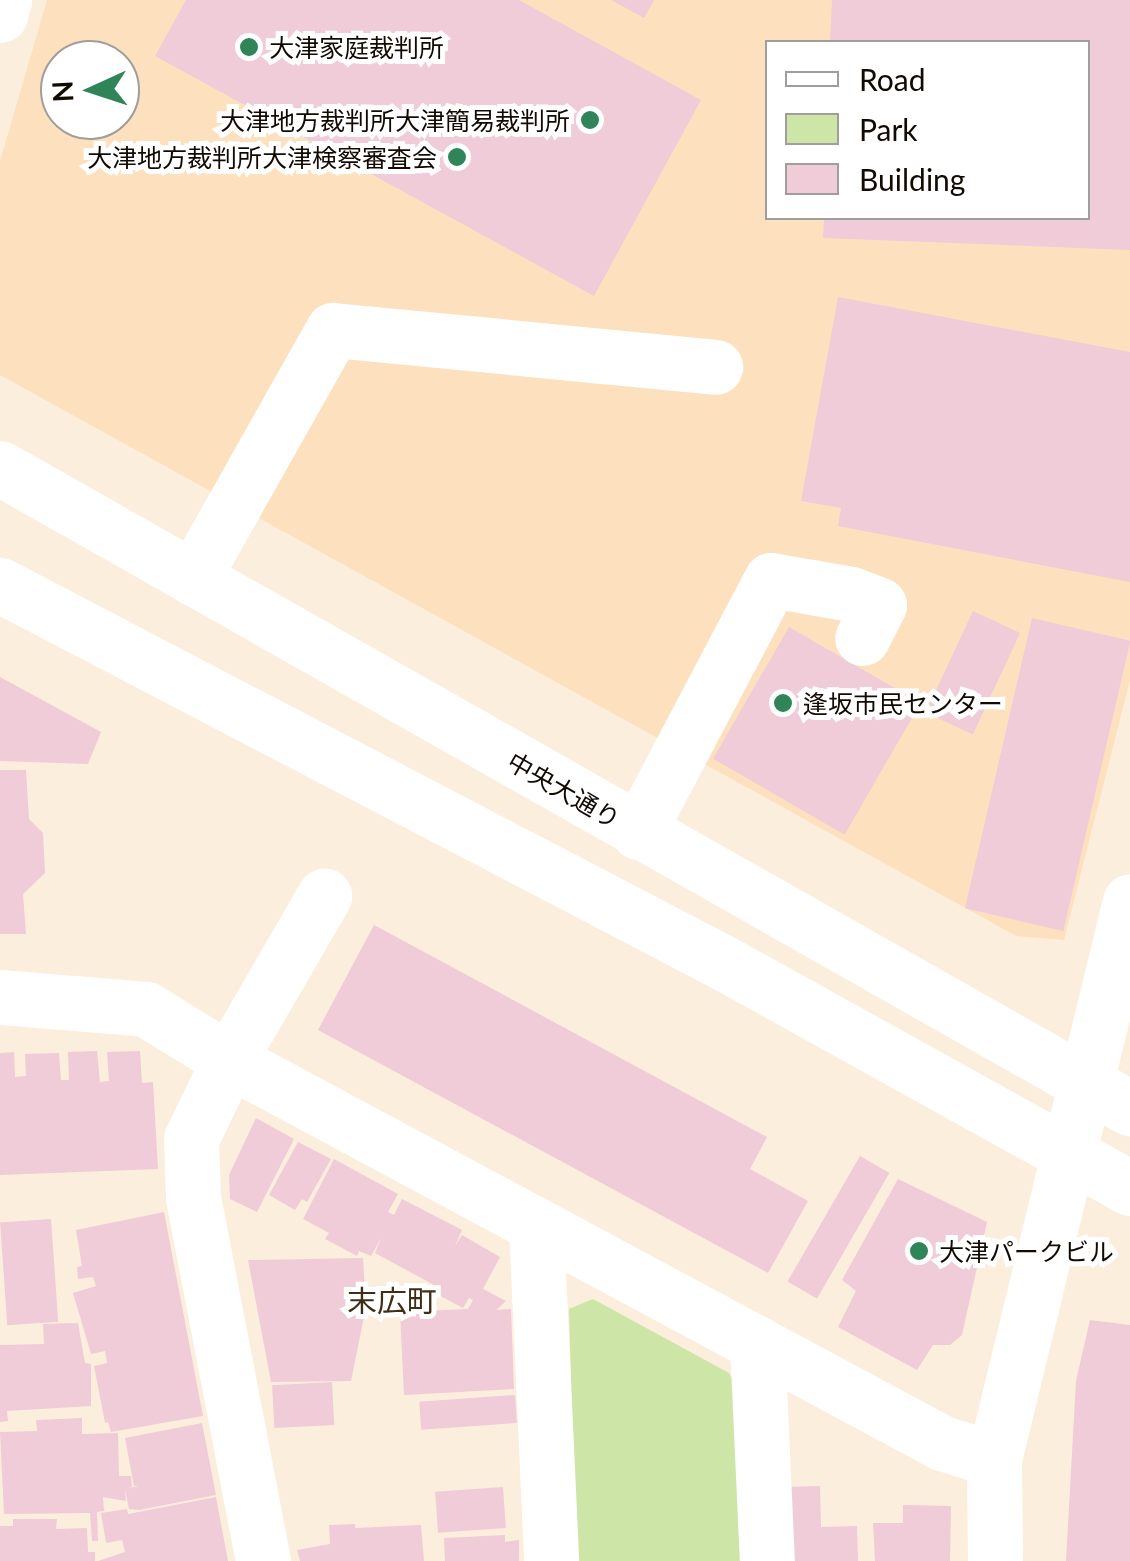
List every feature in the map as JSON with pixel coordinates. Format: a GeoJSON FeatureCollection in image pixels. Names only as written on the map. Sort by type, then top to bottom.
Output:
{"type":"FeatureCollection","features":[{"type":"Feature","properties":{"kind":"street"},"geometry":{"type":"LineString","coordinates":[[0,14],[4,0]]}},
{"type":"Feature","properties":{"kind":"street"},"geometry":{"type":"LineString","coordinates":[[193,578],[333,330],[715,366]]}},
{"type":"Feature","properties":{"kind":"street","name":"中央大通り"},"geometry":{"type":"LineString","coordinates":[[0,468],[1130,1108]]}},
{"type":"Feature","properties":{"kind":"street"},"geometry":{"type":"LineString","coordinates":[[638,832],[771,580],[851,594],[879,606],[862,638]]}},
{"type":"Feature","properties":{"kind":"street"},"geometry":{"type":"LineString","coordinates":[[0,585],[724,963],[1126,1186]]}},
{"type":"Feature","properties":{"kind":"street"},"geometry":{"type":"LineString","coordinates":[[263,1561],[193,1198],[191,1139],[229,1060],[324,896]]}},
{"type":"Feature","properties":{"kind":"street"},"geometry":{"type":"LineString","coordinates":[[994,1561],[994,1458],[1130,901]]}},
{"type":"Feature","properties":{"kind":"street"},"geometry":{"type":"LineString","coordinates":[[0,997],[146,1009],[229,1060],[942,1443],[994,1458]]}},
{"type":"Feature","properties":{"kind":"street"},"geometry":{"type":"LineString","coordinates":[[536,1226],[551,1561]]}},
{"type":"Feature","properties":{"kind":"street"},"geometry":{"type":"LineString","coordinates":[[757,1343],[767,1561]]}},
{"type":"Feature","properties":{"kind":"shaded area"},"geometry":{"type":"Polygon","coordinates":[[[47,0],[1130,0],[1130,680],[1064,940],[1016,936],[0,375],[0,161],[47,0]]]}},
{"type":"Feature","properties":{"kind":"green space"},"geometry":{"type":"Polygon","coordinates":[[[593,1299],[729,1373],[745,1404],[750,1561],[576,1561],[569,1309],[593,1299]]]}},
{"type":"Feature","properties":{"kind":"building"},"geometry":{"type":"Polygon","coordinates":[[[186,0],[519,0],[701,100],[594,296],[155,56],[186,0]]]}},
{"type":"Feature","properties":{"kind":"building"},"geometry":{"type":"Polygon","coordinates":[[[611,0],[654,0],[644,18],[611,0]]]}},
{"type":"Feature","properties":{"kind":"building"},"geometry":{"type":"Polygon","coordinates":[[[832,0],[1130,0],[1130,250],[823,238],[824,220],[1090,220],[1090,40],[830,40],[832,0]]]}},
{"type":"Feature","properties":{"kind":"building"},"geometry":{"type":"Polygon","coordinates":[[[838,297],[1130,352],[1130,582],[838,526],[841,508],[801,501],[838,297]]]}},
{"type":"Feature","properties":{"kind":"building"},"geometry":{"type":"Polygon","coordinates":[[[973,611],[1020,633],[973,734],[926,713],[973,611]]]}},
{"type":"Feature","properties":{"kind":"building"},"geometry":{"type":"Polygon","coordinates":[[[1032,618],[1130,641],[1063,931],[965,908],[1032,618]]]}},
{"type":"Feature","properties":{"kind":"building"},"geometry":{"type":"Polygon","coordinates":[[[789,627],[921,703],[845,835],[713,759],[789,627]]]}},
{"type":"Feature","properties":{"kind":"building"},"geometry":{"type":"Polygon","coordinates":[[[0,677],[101,732],[88,764],[0,761],[0,677]]]}},
{"type":"Feature","properties":{"kind":"building"},"geometry":{"type":"Polygon","coordinates":[[[0,770],[26,770],[29,819],[43,833],[45,873],[23,894],[26,934],[0,934],[0,770]]]}},
{"type":"Feature","properties":{"kind":"building"},"geometry":{"type":"Polygon","coordinates":[[[374,925],[767,1137],[750,1169],[808,1201],[768,1273],[318,1030],[374,925]]]}},
{"type":"Feature","properties":{"kind":"building"},"geometry":{"type":"Polygon","coordinates":[[[97,1051],[100,1082],[109,1081],[107,1052],[140,1051],[142,1083],[153,1082],[158,1169],[0,1175],[0,1053],[14,1052],[15,1077],[26,1076],[25,1054],[59,1053],[61,1080],[69,1080],[68,1052],[97,1051]]]}},
{"type":"Feature","properties":{"kind":"building"},"geometry":{"type":"Polygon","coordinates":[[[256,1118],[294,1139],[257,1212],[230,1199],[229,1175],[256,1118]]]}},
{"type":"Feature","properties":{"kind":"building"},"geometry":{"type":"Polygon","coordinates":[[[298,1142],[331,1159],[307,1202],[302,1199],[295,1210],[269,1195],[298,1142]]]}},
{"type":"Feature","properties":{"kind":"building"},"geometry":{"type":"Polygon","coordinates":[[[860,1156],[889,1173],[817,1299],[788,1282],[860,1156]]]}},
{"type":"Feature","properties":{"kind":"building"},"geometry":{"type":"Polygon","coordinates":[[[334,1159],[398,1194],[388,1212],[394,1215],[402,1199],[462,1230],[455,1246],[462,1235],[500,1257],[483,1289],[506,1301],[496,1310],[511,1309],[514,1389],[404,1395],[400,1312],[468,1309],[473,1300],[469,1298],[463,1308],[431,1291],[434,1285],[375,1253],[381,1238],[371,1256],[359,1251],[357,1256],[325,1239],[329,1233],[303,1219],[334,1159]]]}},
{"type":"Feature","properties":{"kind":"building","name":"大津パークビル"},"geometry":{"type":"Polygon","coordinates":[[[898,1179],[987,1222],[962,1335],[950,1345],[933,1345],[917,1370],[838,1327],[856,1291],[842,1280],[898,1179]]]}},
{"type":"Feature","properties":{"kind":"building"},"geometry":{"type":"Polygon","coordinates":[[[164,1212],[203,1416],[111,1432],[108,1422],[105,1423],[94,1366],[107,1363],[105,1351],[91,1354],[73,1293],[96,1286],[93,1277],[78,1279],[77,1267],[82,1266],[76,1230],[164,1212]]]}},
{"type":"Feature","properties":{"kind":"building"},"geometry":{"type":"Polygon","coordinates":[[[51,1219],[58,1322],[7,1325],[0,1223],[51,1219]]]}},
{"type":"Feature","properties":{"kind":"building"},"geometry":{"type":"Polygon","coordinates":[[[363,1258],[366,1307],[351,1381],[271,1382],[248,1260],[363,1258]]]}},
{"type":"Feature","properties":{"kind":"building"},"geometry":{"type":"Polygon","coordinates":[[[1090,1320],[1130,1325],[1130,1561],[1066,1561],[1076,1381],[1090,1320]]]}},
{"type":"Feature","properties":{"kind":"building"},"geometry":{"type":"Polygon","coordinates":[[[78,1323],[85,1363],[91,1364],[91,1406],[7,1411],[8,1421],[0,1422],[0,1345],[44,1344],[43,1324],[78,1323]]]}},
{"type":"Feature","properties":{"kind":"building"},"geometry":{"type":"Polygon","coordinates":[[[332,1382],[334,1425],[274,1428],[272,1385],[332,1382]]]}},
{"type":"Feature","properties":{"kind":"building"},"geometry":{"type":"Polygon","coordinates":[[[515,1395],[517,1423],[421,1430],[419,1402],[515,1395]]]}},
{"type":"Feature","properties":{"kind":"building"},"geometry":{"type":"Polygon","coordinates":[[[82,1418],[82,1434],[118,1433],[119,1476],[131,1476],[132,1487],[125,1489],[126,1501],[103,1497],[104,1511],[97,1512],[98,1541],[92,1541],[90,1513],[4,1514],[0,1432],[37,1431],[36,1420],[82,1418]]]}},
{"type":"Feature","properties":{"kind":"building"},"geometry":{"type":"Polygon","coordinates":[[[202,1423],[216,1495],[139,1510],[129,1509],[125,1489],[139,1486],[134,1486],[125,1438],[202,1423]]]}},
{"type":"Feature","properties":{"kind":"building"},"geometry":{"type":"Polygon","coordinates":[[[820,1486],[821,1527],[857,1526],[858,1561],[789,1561],[787,1487],[820,1486]]]}},
{"type":"Feature","properties":{"kind":"building"},"geometry":{"type":"Polygon","coordinates":[[[503,1487],[506,1528],[438,1533],[435,1492],[503,1487]]]}},
{"type":"Feature","properties":{"kind":"building"},"geometry":{"type":"Polygon","coordinates":[[[216,1497],[228,1561],[98,1561],[125,1552],[122,1540],[106,1543],[101,1513],[127,1509],[128,1514],[216,1497]]]}},
{"type":"Feature","properties":{"kind":"building"},"geometry":{"type":"Polygon","coordinates":[[[903,1505],[951,1506],[950,1561],[875,1561],[873,1523],[903,1523],[903,1505]]]}},
{"type":"Feature","properties":{"kind":"building"},"geometry":{"type":"Polygon","coordinates":[[[13,1519],[57,1519],[56,1529],[87,1528],[88,1552],[95,1552],[95,1561],[0,1561],[0,1526],[13,1526],[13,1519]]]}},
{"type":"Feature","properties":{"kind":"building"},"geometry":{"type":"Polygon","coordinates":[[[355,1524],[355,1528],[421,1525],[424,1561],[300,1561],[297,1550],[330,1544],[329,1525],[355,1524]]]}},
{"type":"Feature","properties":{"kind":"building"},"geometry":{"type":"Polygon","coordinates":[[[505,1535],[505,1542],[519,1540],[519,1561],[445,1561],[444,1538],[505,1535]]]}},
{"type":"Feature","properties":{"kind":"place","name":"大津家庭裁判所"},"geometry":{"type":"Point","coordinates":[249,47]}},
{"type":"Feature","properties":{"kind":"place","name":"大津地方裁判所大津簡易裁判所"},"geometry":{"type":"Point","coordinates":[590,120]}},
{"type":"Feature","properties":{"kind":"place","name":"大津地方裁判所大津検察審査会"},"geometry":{"type":"Point","coordinates":[457,157]}},
{"type":"Feature","properties":{"kind":"place","name":"逢坂市民センター"},"geometry":{"type":"Point","coordinates":[783,703]}},
{"type":"Feature","properties":{"kind":"place","name":"大津パークビル"},"geometry":{"type":"Point","coordinates":[919,1251]}},
{"type":"Feature","properties":{"kind":"district","name":"末広町"},"geometry":{"type":"Point","coordinates":[392,1300]}}]}
